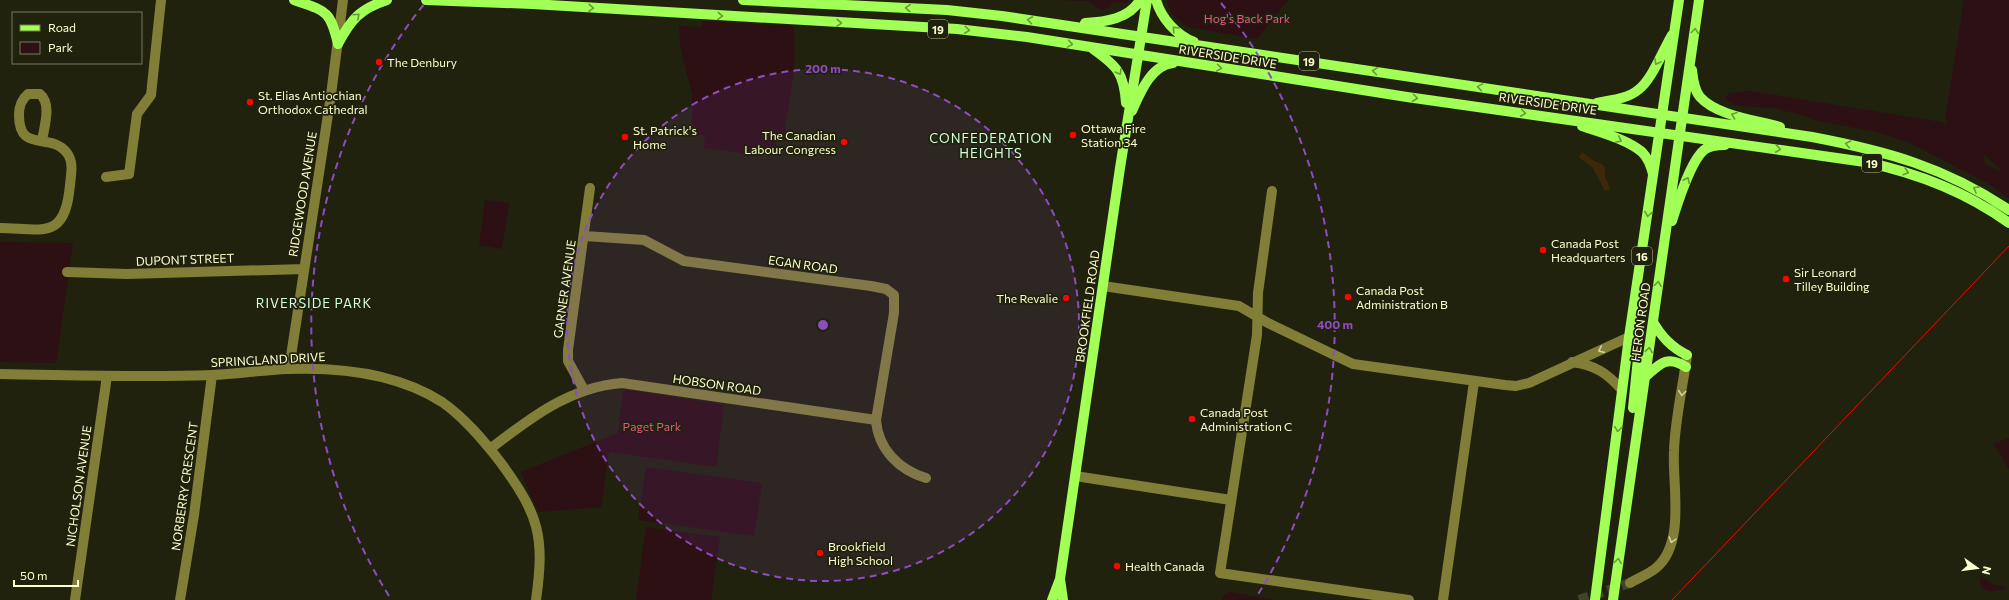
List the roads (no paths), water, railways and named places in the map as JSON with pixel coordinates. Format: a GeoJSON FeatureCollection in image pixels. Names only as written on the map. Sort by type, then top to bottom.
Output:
{"type":"FeatureCollection","features":[{"type":"Feature","properties":{"kind":"main road"},"geometry":{"type":"LineString","coordinates":[[294,0],[321,9],[329,16],[333,24],[338,44]]}},
{"type":"Feature","properties":{"kind":"main road"},"geometry":{"type":"LineString","coordinates":[[338,44],[350,22],[364,9],[387,0]]}},
{"type":"Feature","properties":{"kind":"main road","name":"RIVERSIDE DRIVE"},"geometry":{"type":"LineString","coordinates":[[426,0],[532,4],[957,29],[1027,37],[1408,97],[1850,159],[1891,167],[1936,182],[1963,194],[1996,213],[2009,223]]}},
{"type":"Feature","properties":{"kind":"main road","name":"RIVERSIDE DRIVE"},"geometry":{"type":"LineString","coordinates":[[743,0],[955,11],[1069,25],[1458,83],[1663,116],[1812,137],[1876,150],[1909,159],[1950,176],[2005,207]]}},
{"type":"Feature","properties":{"kind":"main road"},"geometry":{"type":"LineString","coordinates":[[1069,25],[1106,22],[1123,16],[1140,0]]}},
{"type":"Feature","properties":{"kind":"main road","name":"BROOKFIELD ROAD"},"geometry":{"type":"LineString","coordinates":[[1052,600],[1060,579],[1127,121],[1147,0]]}},
{"type":"Feature","properties":{"kind":"main road"},"geometry":{"type":"LineString","coordinates":[[1156,0],[1165,17],[1176,32],[1188,40],[1205,46]]}},
{"type":"Feature","properties":{"kind":"main road","name":"HERON ROAD"},"geometry":{"type":"LineString","coordinates":[[1595,600],[1622,390],[1679,0]]}},
{"type":"Feature","properties":{"kind":"main road","name":"HERON ROAD"},"geometry":{"type":"LineString","coordinates":[[1612,600],[1699,0]]}},
{"type":"Feature","properties":{"kind":"main road"},"geometry":{"type":"LineString","coordinates":[[800,20],[801,2]]}},
{"type":"Feature","properties":{"kind":"main road"},"geometry":{"type":"LineString","coordinates":[[1588,104],[1619,98],[1639,89],[1649,76],[1675,28]]}},
{"type":"Feature","properties":{"kind":"main road"},"geometry":{"type":"LineString","coordinates":[[1090,48],[1113,63],[1118,70],[1125,90],[1127,121]]}},
{"type":"Feature","properties":{"kind":"main road"},"geometry":{"type":"LineString","coordinates":[[1127,121],[1153,73],[1160,66],[1180,62]]}},
{"type":"Feature","properties":{"kind":"main road"},"geometry":{"type":"LineString","coordinates":[[1691,62],[1694,82],[1700,96],[1708,104],[1742,118],[1764,122],[1812,137]]}},
{"type":"Feature","properties":{"kind":"main road"},"geometry":{"type":"LineString","coordinates":[[1556,118],[1616,138],[1642,152],[1648,160],[1654,175]]}},
{"type":"Feature","properties":{"kind":"main road"},"geometry":{"type":"LineString","coordinates":[[1664,243],[1684,185],[1699,156],[1705,149],[1714,145],[1739,144]]}},
{"type":"Feature","properties":{"kind":"main road"},"geometry":{"type":"LineString","coordinates":[[1653,322],[1666,341],[1677,350],[1687,355]]}},
{"type":"Feature","properties":{"kind":"main road"},"geometry":{"type":"LineString","coordinates":[[1630,338],[1638,358],[1631,435],[1632,466]]}},
{"type":"Feature","properties":{"kind":"main road"},"geometry":{"type":"LineString","coordinates":[[1644,378],[1664,362],[1674,360],[1686,367]]}},
{"type":"Feature","properties":{"kind":"main road","name":"BROOKFIELD ROAD"},"geometry":{"type":"LineString","coordinates":[[1060,579],[1062,600]]}},
{"type":"Feature","properties":{"kind":"street"},"geometry":{"type":"LineString","coordinates":[[106,177],[129,174],[137,114],[151,95],[161,0]]}},
{"type":"Feature","properties":{"kind":"street","name":"RIDGEWOOD AVENUE"},"geometry":{"type":"LineString","coordinates":[[289,369],[338,44],[343,0]]}},
{"type":"Feature","properties":{"kind":"street"},"geometry":{"type":"LineString","coordinates":[[0,228],[50,229],[57,225],[63,218],[67,208],[72,162],[63,148],[25,137],[19,126],[20,104],[28,94],[40,94],[46,101],[42,141]]}},
{"type":"Feature","properties":{"kind":"street","name":"GARNER AVENUE"},"geometry":{"type":"LineString","coordinates":[[584,390],[568,361],[568,350],[585,236],[590,188]]}},
{"type":"Feature","properties":{"kind":"street"},"geometry":{"type":"LineString","coordinates":[[1272,190],[1258,294],[1258,318],[1220,573],[1409,600]]}},
{"type":"Feature","properties":{"kind":"street","name":"EGAN ROAD"},"geometry":{"type":"LineString","coordinates":[[585,236],[644,240],[684,261],[886,289],[894,295],[894,313],[876,420]]}},
{"type":"Feature","properties":{"kind":"street","name":"DUPONT STREET"},"geometry":{"type":"LineString","coordinates":[[67,272],[127,274],[304,269]]}},
{"type":"Feature","properties":{"kind":"street"},"geometry":{"type":"LineString","coordinates":[[1103,286],[1240,306],[1258,318],[1353,364],[1474,382],[1516,386],[1529,383],[1572,362],[1630,338]]}},
{"type":"Feature","properties":{"kind":"street"},"geometry":{"type":"LineString","coordinates":[[1630,583],[1657,568],[1668,552],[1674,534],[1676,505],[1674,452],[1687,355]]}},
{"type":"Feature","properties":{"kind":"street"},"geometry":{"type":"LineString","coordinates":[[1572,362],[1581,363],[1608,374],[1622,390]]}},
{"type":"Feature","properties":{"kind":"street","name":"SPRINGLAND DRIVE"},"geometry":{"type":"LineString","coordinates":[[0,375],[212,375],[289,369],[332,369],[370,374],[414,388],[442,403],[468,424],[490,449],[520,490],[532,512],[541,553],[536,600]]}},
{"type":"Feature","properties":{"kind":"street","name":"NORBERRY CRESCENT"},"geometry":{"type":"LineString","coordinates":[[180,600],[194,515],[212,375]]}},
{"type":"Feature","properties":{"kind":"street","name":"NICHOLSON AVENUE"},"geometry":{"type":"LineString","coordinates":[[75,600],[107,376]]}},
{"type":"Feature","properties":{"kind":"street"},"geometry":{"type":"LineString","coordinates":[[1443,600],[1474,382]]}},
{"type":"Feature","properties":{"kind":"street","name":"HOBSON ROAD"},"geometry":{"type":"LineString","coordinates":[[490,449],[522,424],[550,405],[584,390],[608,384],[622,383],[876,420]]}},
{"type":"Feature","properties":{"kind":"street"},"geometry":{"type":"LineString","coordinates":[[876,420],[877,434],[886,451],[901,466],[926,478]]}},
{"type":"Feature","properties":{"kind":"street"},"geometry":{"type":"LineString","coordinates":[[1075,476],[1232,500]]}},
{"type":"Feature","properties":{"kind":"tunnel"},"geometry":{"type":"LineString","coordinates":[[1579,600],[1630,583]]}},
{"type":"Feature","properties":{"kind":"tram line"},"geometry":{"type":"LineString","coordinates":[[1672,600],[2009,246]]}},
{"type":"Feature","properties":{"kind":"place","name":"The Denbury"},"geometry":{"type":"Point","coordinates":[379,62]}},
{"type":"Feature","properties":{"kind":"place","name":"St. Elias Antiochian Orthodox Cathedral"},"geometry":{"type":"Point","coordinates":[250,102]}},
{"type":"Feature","properties":{"kind":"place","name":"Ottawa Fire Station 34"},"geometry":{"type":"Point","coordinates":[1073,135]}},
{"type":"Feature","properties":{"kind":"place","name":"St. Patrick's Home"},"geometry":{"type":"Point","coordinates":[625,137]}},
{"type":"Feature","properties":{"kind":"place","name":"The Canadian Labour Congress"},"geometry":{"type":"Point","coordinates":[844,142]}},
{"type":"Feature","properties":{"kind":"place","name":"Canada Post Headquarters"},"geometry":{"type":"Point","coordinates":[1543,250]}},
{"type":"Feature","properties":{"kind":"place","name":"Sir Leonard Tilley Building"},"geometry":{"type":"Point","coordinates":[1786,279]}},
{"type":"Feature","properties":{"kind":"place","name":"Canada Post Administration B"},"geometry":{"type":"Point","coordinates":[1348,297]}},
{"type":"Feature","properties":{"kind":"place","name":"The Revalie"},"geometry":{"type":"Point","coordinates":[1066,298]}},
{"type":"Feature","properties":{"kind":"place","name":"Canada Post Administration C"},"geometry":{"type":"Point","coordinates":[1192,419]}},
{"type":"Feature","properties":{"kind":"place","name":"Brookfield High School"},"geometry":{"type":"Point","coordinates":[820,553]}},
{"type":"Feature","properties":{"kind":"place","name":"Health Canada"},"geometry":{"type":"Point","coordinates":[1117,566]}},
{"type":"Feature","properties":{"kind":"district","name":"CONFEDERATION HEIGHTS"},"geometry":{"type":"Point","coordinates":[991,146]}},
{"type":"Feature","properties":{"kind":"district","name":"RIVERSIDE PARK"},"geometry":{"type":"Point","coordinates":[314,303]}},
{"type":"Feature","properties":{"kind":"park label","name":"Hog's Back Park"},"geometry":{"type":"Point","coordinates":[1247,18]}},
{"type":"Feature","properties":{"kind":"park label","name":"Paget Park"},"geometry":{"type":"Point","coordinates":[652,426]}}]}
